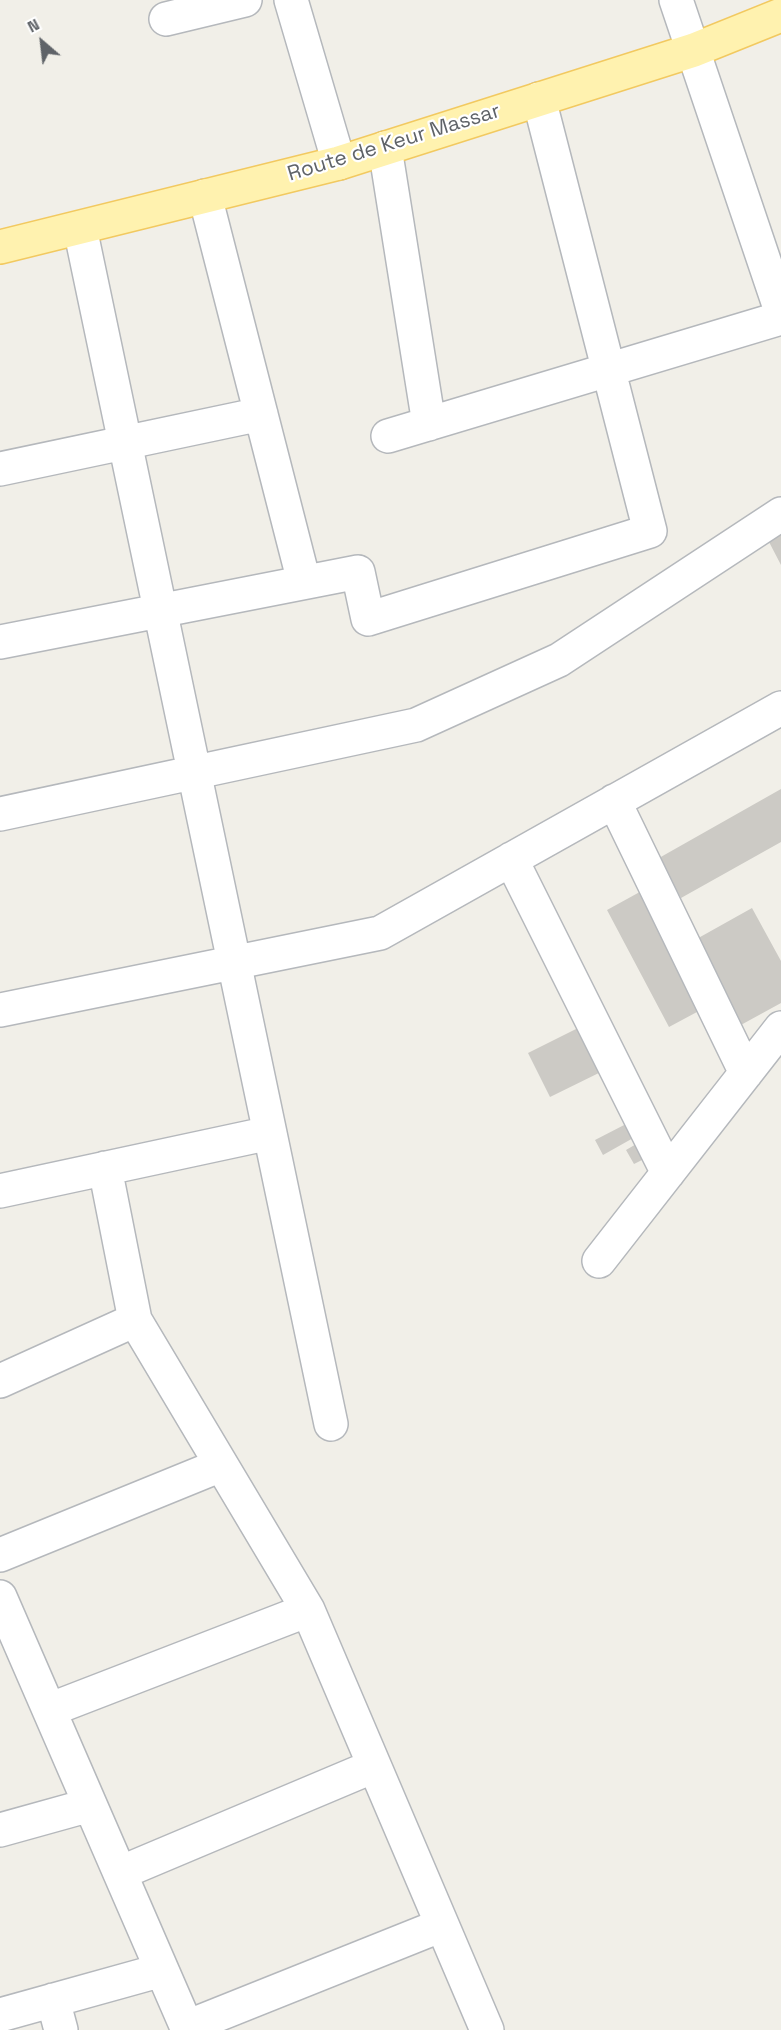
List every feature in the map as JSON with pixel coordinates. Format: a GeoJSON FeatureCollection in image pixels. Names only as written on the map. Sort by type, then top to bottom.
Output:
{"type":"FeatureCollection","features":[{"type":"Feature","properties":{"kind":"main road","name":"Route de Keur Massar"},"geometry":{"type":"LineString","coordinates":[[0,248],[339,163],[694,50],[781,15]]}},
{"type":"Feature","properties":{"kind":"street"},"geometry":{"type":"LineString","coordinates":[[166,19],[245,0]]}},
{"type":"Feature","properties":{"kind":"street"},"geometry":{"type":"LineString","coordinates":[[291,0],[339,163]]}},
{"type":"Feature","properties":{"kind":"street"},"geometry":{"type":"LineString","coordinates":[[676,0],[781,311]]}},
{"type":"Feature","properties":{"kind":"street"},"geometry":{"type":"LineString","coordinates":[[0,642],[358,572],[368,619],[650,531],[539,99]]}},
{"type":"Feature","properties":{"kind":"street"},"geometry":{"type":"LineString","coordinates":[[385,148],[429,424]]}},
{"type":"Feature","properties":{"kind":"street"},"geometry":{"type":"LineString","coordinates":[[205,196],[304,582]]}},
{"type":"Feature","properties":{"kind":"street"},"geometry":{"type":"LineString","coordinates":[[80,228],[331,1424]]}},
{"type":"Feature","properties":{"kind":"street"},"geometry":{"type":"LineString","coordinates":[[388,436],[781,318]]}},
{"type":"Feature","properties":{"kind":"street"},"geometry":{"type":"LineString","coordinates":[[0,469],[261,414]]}},
{"type":"Feature","properties":{"kind":"street"},"geometry":{"type":"LineString","coordinates":[[0,814],[416,725],[559,660],[781,514]]}},
{"type":"Feature","properties":{"kind":"street"},"geometry":{"type":"LineString","coordinates":[[0,1010],[380,933],[781,708]]}},
{"type":"Feature","properties":{"kind":"street"},"geometry":{"type":"LineString","coordinates":[[614,801],[746,1073]]}},
{"type":"Feature","properties":{"kind":"street"},"geometry":{"type":"LineString","coordinates":[[512,859],[668,1173]]}},
{"type":"Feature","properties":{"kind":"street"},"geometry":{"type":"LineString","coordinates":[[599,1261],[781,1028]]}},
{"type":"Feature","properties":{"kind":"street"},"geometry":{"type":"LineString","coordinates":[[0,1191],[270,1133]]}},
{"type":"Feature","properties":{"kind":"street"},"geometry":{"type":"LineString","coordinates":[[105,1168],[135,1320],[308,1610],[487,2030]]}},
{"type":"Feature","properties":{"kind":"street"},"geometry":{"type":"LineString","coordinates":[[0,1381],[135,1320]]}},
{"type":"Feature","properties":{"kind":"street"},"geometry":{"type":"LineString","coordinates":[[0,1556],[221,1465]]}},
{"type":"Feature","properties":{"kind":"street"},"geometry":{"type":"LineString","coordinates":[[0,1597],[11,1650],[49,1710],[187,2029],[442,1925]]}},
{"type":"Feature","properties":{"kind":"street"},"geometry":{"type":"LineString","coordinates":[[49,1710],[308,1610]]}},
{"type":"Feature","properties":{"kind":"street"},"geometry":{"type":"LineString","coordinates":[[120,1873],[374,1766]]}},
{"type":"Feature","properties":{"kind":"street"},"geometry":{"type":"LineString","coordinates":[[0,1830],[90,1805]]}},
{"type":"Feature","properties":{"kind":"street"},"geometry":{"type":"LineString","coordinates":[[0,2015],[57,2015],[162,1970]]}},
{"type":"Feature","properties":{"kind":"building"},"geometry":{"type":"Polygon","coordinates":[[[781,533],[781,565],[768,540],[781,533]]]}},
{"type":"Feature","properties":{"kind":"building"},"geometry":{"type":"Polygon","coordinates":[[[781,789],[781,842],[681,898],[659,858],[781,789]]]}},
{"type":"Feature","properties":{"kind":"building"},"geometry":{"type":"Polygon","coordinates":[[[647,888],[710,1005],[669,1027],[607,910],[647,888]]]}},
{"type":"Feature","properties":{"kind":"building"},"geometry":{"type":"Polygon","coordinates":[[[752,908],[781,961],[781,1003],[739,1026],[693,941],[752,908]]]}},
{"type":"Feature","properties":{"kind":"building"},"geometry":{"type":"Polygon","coordinates":[[[586,1024],[609,1068],[550,1097],[528,1053],[586,1024]]]}},
{"type":"Feature","properties":{"kind":"building"},"geometry":{"type":"Polygon","coordinates":[[[628,1123],[635,1137],[603,1155],[595,1140],[628,1123]]]}},
{"type":"Feature","properties":{"kind":"building"},"geometry":{"type":"Polygon","coordinates":[[[638,1143],[646,1158],[634,1164],[626,1150],[638,1143]]]}}]}
